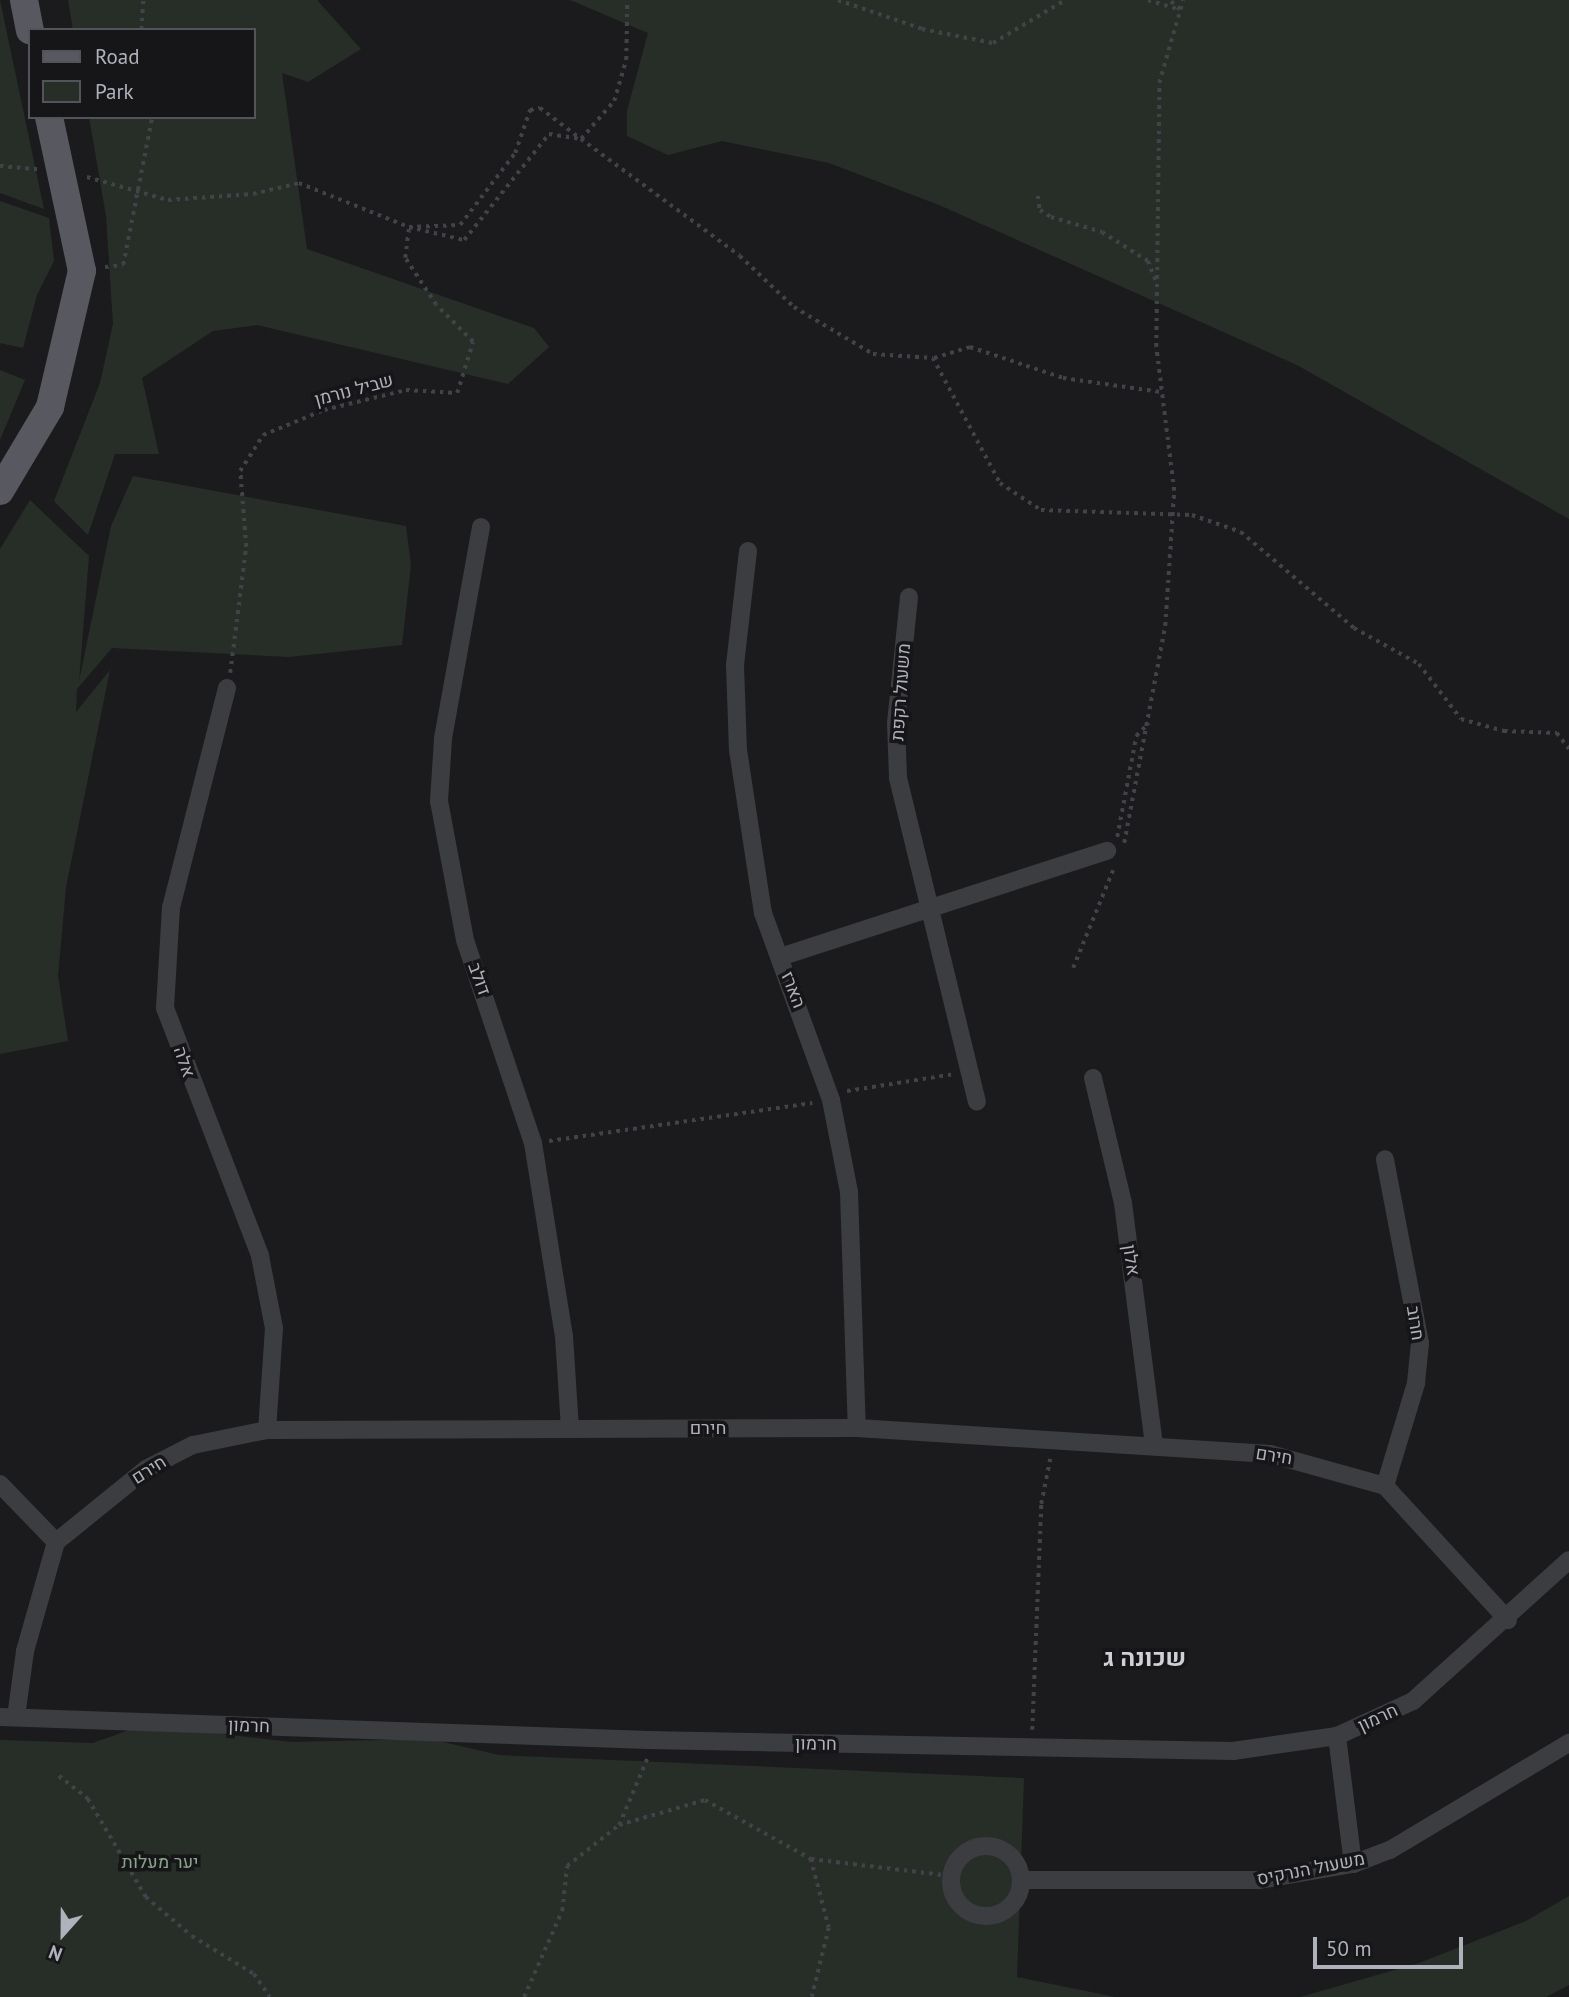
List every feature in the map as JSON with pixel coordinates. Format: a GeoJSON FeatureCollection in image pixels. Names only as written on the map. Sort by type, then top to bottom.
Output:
{"type":"FeatureCollection","features":[{"type":"Feature","properties":{"kind":"main road"},"geometry":{"type":"LineString","coordinates":[[24,0],[30,28]]}},
{"type":"Feature","properties":{"kind":"main road"},"geometry":{"type":"LineString","coordinates":[[0,491],[50,407],[82,271],[49,119]]}},
{"type":"Feature","properties":{"kind":"street","name":"דולב"},"geometry":{"type":"LineString","coordinates":[[481,527],[443,739],[439,801],[465,940],[533,1143],[564,1336],[570,1428]]}},
{"type":"Feature","properties":{"kind":"street","name":"הארז"},"geometry":{"type":"LineString","coordinates":[[748,551],[735,665],[738,750],[763,913],[830,1097],[849,1192],[857,1428]]}},
{"type":"Feature","properties":{"kind":"street","name":"משעול רקפת"},"geometry":{"type":"LineString","coordinates":[[909,597],[896,723],[898,778],[976,1101]]}},
{"type":"Feature","properties":{"kind":"street","name":"אלה"},"geometry":{"type":"LineString","coordinates":[[227,688],[171,907],[165,1008],[260,1256],[274,1328],[267,1430]]}},
{"type":"Feature","properties":{"kind":"street"},"geometry":{"type":"LineString","coordinates":[[780,957],[1115,853]]}},
{"type":"Feature","properties":{"kind":"street","name":"אלון"},"geometry":{"type":"LineString","coordinates":[[1093,1078],[1123,1203],[1154,1444]]}},
{"type":"Feature","properties":{"kind":"street","name":"חרוב"},"geometry":{"type":"LineString","coordinates":[[1385,1158],[1420,1343],[1416,1383],[1385,1486]]}},
{"type":"Feature","properties":{"kind":"street","name":"חירם"},"geometry":{"type":"LineString","coordinates":[[57,1542],[146,1469],[193,1445],[267,1430],[857,1428],[1054,1436],[1270,1454],[1385,1486]]}},
{"type":"Feature","properties":{"kind":"street"},"geometry":{"type":"LineString","coordinates":[[0,1484],[57,1542],[8,1717]]}},
{"type":"Feature","properties":{"kind":"street"},"geometry":{"type":"LineString","coordinates":[[1385,1486],[1508,1620]]}},
{"type":"Feature","properties":{"kind":"street","name":"חרמון"},"geometry":{"type":"LineString","coordinates":[[8,1717],[648,1740],[1032,1750],[1233,1751],[1337,1736],[1413,1702],[1508,1620],[1569,1560]]}},
{"type":"Feature","properties":{"kind":"street"},"geometry":{"type":"LineString","coordinates":[[1337,1736],[1353,1864]]}},
{"type":"Feature","properties":{"kind":"street","name":"משעול הנרקיס"},"geometry":{"type":"LineString","coordinates":[[1022,1880],[1259,1880],[1353,1864],[1390,1850],[1569,1743]]}},
{"type":"Feature","properties":{"kind":"street"},"geometry":{"type":"LineString","coordinates":[[994,1847],[1013,1859],[1022,1880],[1015,1902],[984,1917],[963,1908],[951,1876],[971,1849],[994,1847]]}},
{"type":"Feature","properties":{"kind":"path"},"geometry":{"type":"LineString","coordinates":[[141,28],[143,0]]}},
{"type":"Feature","properties":{"kind":"path"},"geometry":{"type":"LineString","coordinates":[[581,139],[614,101],[626,60],[627,0]]}},
{"type":"Feature","properties":{"kind":"path"},"geometry":{"type":"LineString","coordinates":[[838,0],[922,29],[993,43],[1065,0]]}},
{"type":"Feature","properties":{"kind":"path"},"geometry":{"type":"LineString","coordinates":[[1149,0],[1180,10]]}},
{"type":"Feature","properties":{"kind":"path"},"geometry":{"type":"LineString","coordinates":[[1169,0],[1180,10]]}},
{"type":"Feature","properties":{"kind":"path"},"geometry":{"type":"LineString","coordinates":[[1073,968],[1115,853],[1149,722],[1165,626],[1172,514],[1161,392],[1156,281],[1158,82],[1183,0]]}},
{"type":"Feature","properties":{"kind":"path"},"geometry":{"type":"LineString","coordinates":[[409,227],[460,225],[515,153],[530,110],[540,108],[740,256],[794,307],[873,354],[933,358],[970,347],[1063,378],[1161,392]]}},
{"type":"Feature","properties":{"kind":"path"},"geometry":{"type":"LineString","coordinates":[[82,271],[123,265],[152,119]]}},
{"type":"Feature","properties":{"kind":"path"},"geometry":{"type":"LineString","coordinates":[[0,166],[60,170],[168,200],[216,198],[299,183],[409,227],[464,240],[550,134],[581,139]]}},
{"type":"Feature","properties":{"kind":"path"},"geometry":{"type":"LineString","coordinates":[[1038,196],[1040,210],[1051,217],[1102,232],[1148,261],[1156,281]]}},
{"type":"Feature","properties":{"kind":"path","name":"שביל נורמן"},"geometry":{"type":"LineString","coordinates":[[227,688],[246,547],[240,471],[263,435],[324,410],[406,390],[457,393],[473,342],[436,305],[405,258],[409,227]]}},
{"type":"Feature","properties":{"kind":"path"},"geometry":{"type":"LineString","coordinates":[[933,358],[1000,483],[1041,510],[1172,514],[1241,532],[1354,628],[1419,664],[1461,719],[1504,731],[1557,733],[1569,749]]}},
{"type":"Feature","properties":{"kind":"path"},"geometry":{"type":"LineString","coordinates":[[1115,853],[1110,840],[1119,836],[1136,736],[1149,722]]}},
{"type":"Feature","properties":{"kind":"path"},"geometry":{"type":"LineString","coordinates":[[533,1143],[830,1097],[970,1072]]}},
{"type":"Feature","properties":{"kind":"path"},"geometry":{"type":"LineString","coordinates":[[1032,1750],[1041,1504],[1054,1436]]}},
{"type":"Feature","properties":{"kind":"path"},"geometry":{"type":"LineString","coordinates":[[619,1825],[650,1750],[648,1740]]}},
{"type":"Feature","properties":{"kind":"path"},"geometry":{"type":"LineString","coordinates":[[60,1776],[88,1799],[146,1897],[192,1936],[254,1974],[270,1997]]}},
{"type":"Feature","properties":{"kind":"path"},"geometry":{"type":"LineString","coordinates":[[524,1997],[562,1911],[567,1866],[619,1825],[705,1800],[811,1859],[951,1876]]}},
{"type":"Feature","properties":{"kind":"path"},"geometry":{"type":"LineString","coordinates":[[811,1859],[829,1928],[812,1997]]}},
{"type":"Feature","properties":{"kind":"green space"},"geometry":{"type":"Polygon","coordinates":[[[0,0],[44,209],[0,193],[0,0]]]}},
{"type":"Feature","properties":{"kind":"green space"},"geometry":{"type":"Polygon","coordinates":[[[68,0],[317,0],[361,49],[308,82],[282,73],[307,249],[534,328],[549,347],[508,384],[257,325],[213,331],[142,378],[159,454],[115,454],[88,535],[54,501],[100,383],[113,324],[106,216],[89,119],[256,119],[256,28],[73,28],[68,0]]]}},
{"type":"Feature","properties":{"kind":"green space"},"geometry":{"type":"Polygon","coordinates":[[[570,0],[1569,0],[1569,519],[1297,365],[939,205],[829,163],[722,141],[668,155],[627,136],[627,111],[648,33],[570,0]]]}},
{"type":"Feature","properties":{"kind":"green space"},"geometry":{"type":"Polygon","coordinates":[[[0,201],[49,218],[54,261],[37,295],[23,348],[0,343],[0,201]]]}},
{"type":"Feature","properties":{"kind":"green space"},"geometry":{"type":"Polygon","coordinates":[[[0,370],[25,380],[0,440],[0,370]]]}},
{"type":"Feature","properties":{"kind":"green space"},"geometry":{"type":"Polygon","coordinates":[[[133,476],[406,526],[411,565],[402,645],[289,657],[112,648],[77,689],[76,712],[110,670],[66,887],[58,976],[68,1041],[0,1054],[0,549],[30,500],[89,556],[79,681],[111,526],[133,476]]]}},
{"type":"Feature","properties":{"kind":"green space","name":"יער מעלות"},"geometry":{"type":"Polygon","coordinates":[[[143,1725],[291,1742],[430,1739],[499,1755],[1024,1778],[1017,1977],[1115,1997],[0,1997],[0,1740],[93,1743],[143,1725]]]}},
{"type":"Feature","properties":{"kind":"green space"},"geometry":{"type":"Polygon","coordinates":[[[1569,1896],[1569,1985],[1546,1997],[1300,1997],[1419,1963],[1526,1921],[1569,1896]]]}},
{"type":"Feature","properties":{"kind":"district","name":"שכונה ג"},"geometry":{"type":"Point","coordinates":[1145,1658]}}]}
